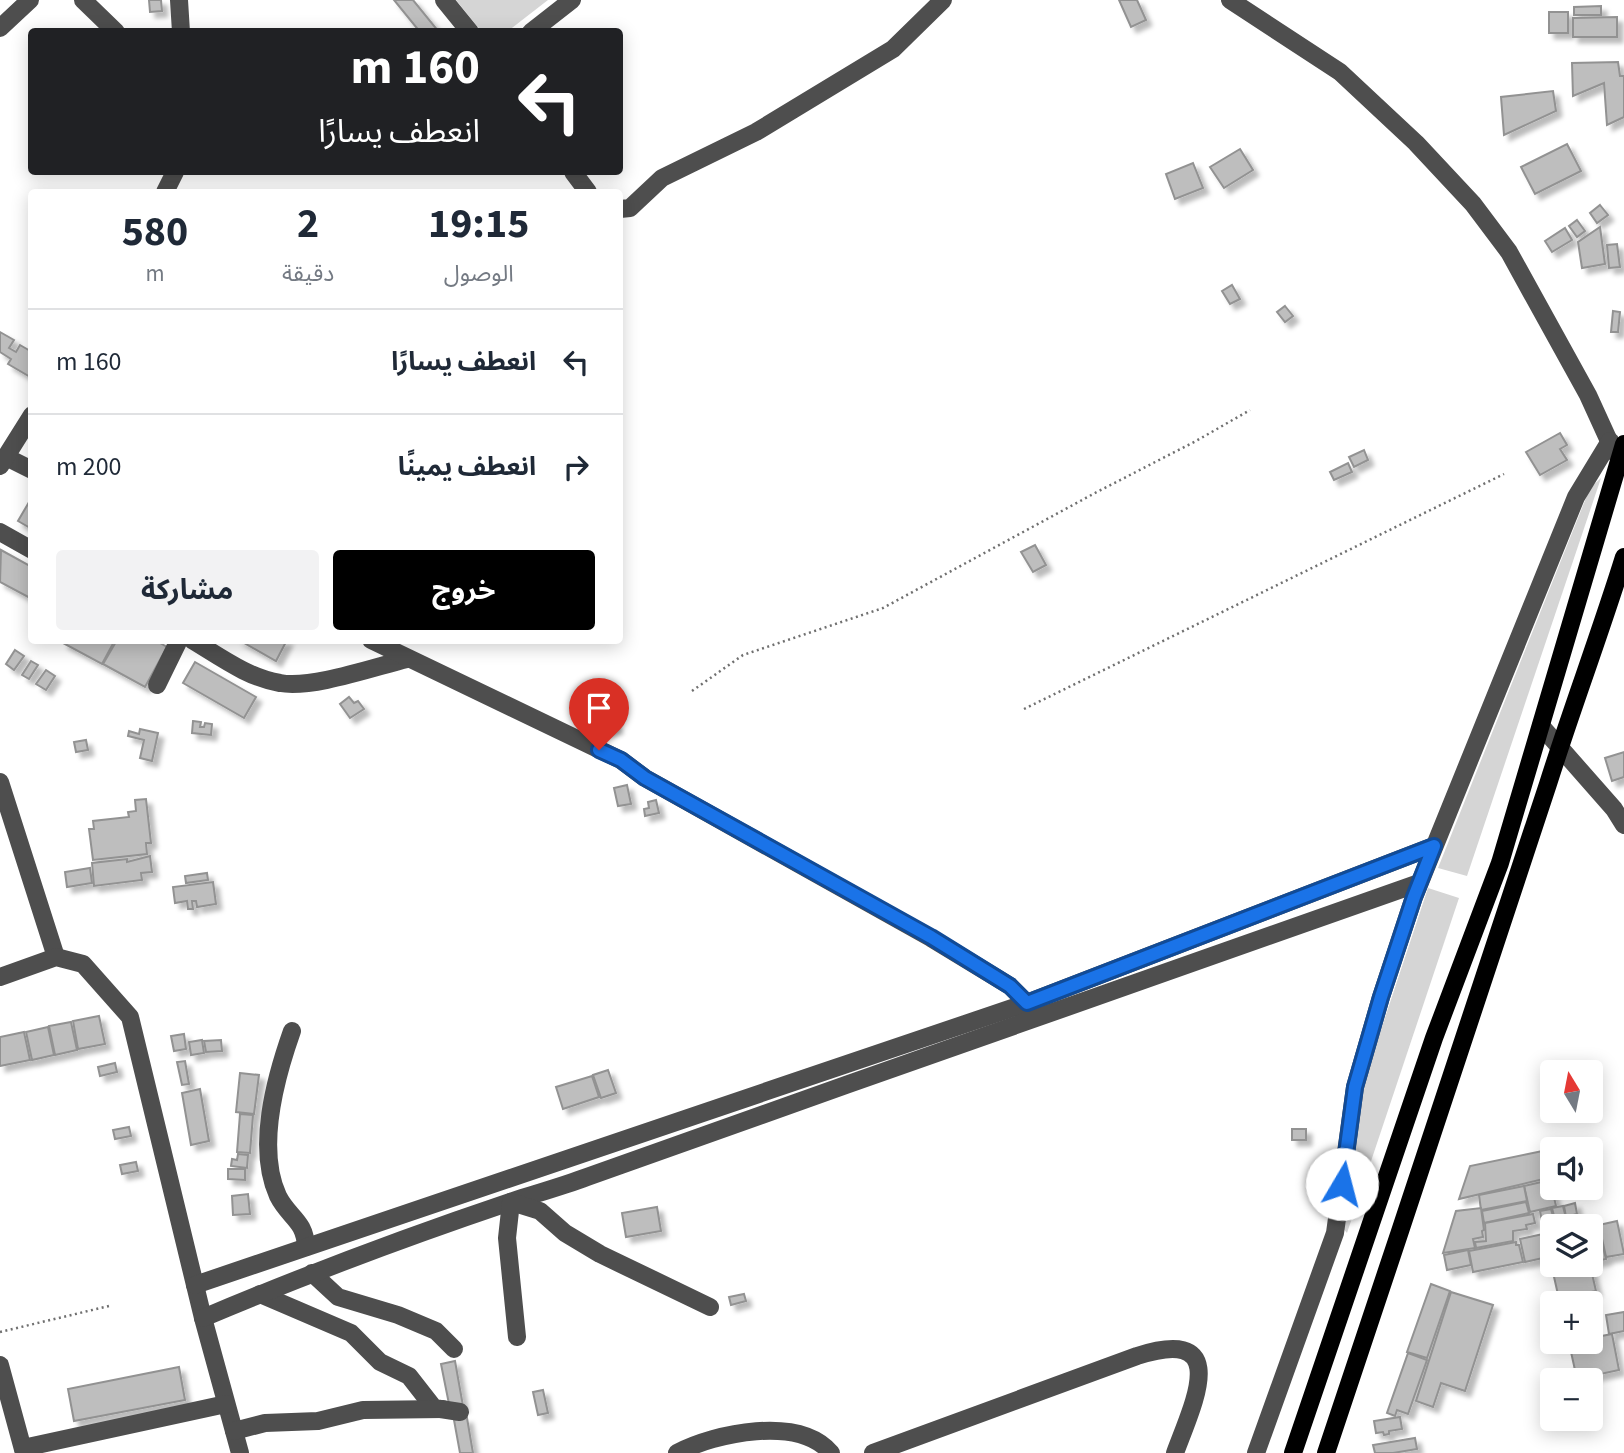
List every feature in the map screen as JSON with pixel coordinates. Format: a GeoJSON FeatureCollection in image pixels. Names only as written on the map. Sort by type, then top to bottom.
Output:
{"type":"FeatureCollection","features":[{"type":"Feature","properties":{"kind":"main road"},"geometry":{"type":"LineString","coordinates":[[1293,1453],[1434,1038],[1500,863],[1620,465],[1617,443]]}},
{"type":"Feature","properties":{"kind":"main road"},"geometry":{"type":"LineString","coordinates":[[1326,1453],[1624,558]]}},
{"type":"Feature","properties":{"kind":"street"},"geometry":{"type":"LineString","coordinates":[[0,29],[30,0]]}},
{"type":"Feature","properties":{"kind":"street"},"geometry":{"type":"LineString","coordinates":[[83,0],[112,28]]}},
{"type":"Feature","properties":{"kind":"street"},"geometry":{"type":"LineString","coordinates":[[179,0],[181,28]]}},
{"type":"Feature","properties":{"kind":"street"},"geometry":{"type":"LineString","coordinates":[[444,0],[467,28]]}},
{"type":"Feature","properties":{"kind":"street"},"geometry":{"type":"LineString","coordinates":[[536,28],[572,0]]}},
{"type":"Feature","properties":{"kind":"street"},"geometry":{"type":"LineString","coordinates":[[623,209],[630,208],[662,178],[756,132],[893,49],[943,0]]}},
{"type":"Feature","properties":{"kind":"street"},"geometry":{"type":"LineString","coordinates":[[1230,0],[1340,72],[1416,143],[1474,204],[1509,252],[1617,443],[1576,497],[1419,883],[1381,997],[1355,1087],[1335,1233],[1256,1453]]}},
{"type":"Feature","properties":{"kind":"street"},"geometry":{"type":"LineString","coordinates":[[28,421],[4,455],[28,468]]}},
{"type":"Feature","properties":{"kind":"street"},"geometry":{"type":"LineString","coordinates":[[0,532],[28,548]]}},
{"type":"Feature","properties":{"kind":"street"},"geometry":{"type":"LineString","coordinates":[[157,685],[177,644]]}},
{"type":"Feature","properties":{"kind":"street"},"geometry":{"type":"LineString","coordinates":[[199,644],[253,675],[281,683],[307,682],[407,659]]}},
{"type":"Feature","properties":{"kind":"street"},"geometry":{"type":"LineString","coordinates":[[379,644],[621,760],[645,778],[931,937],[1010,986],[1027,1003]]}},
{"type":"Feature","properties":{"kind":"street"},"geometry":{"type":"LineString","coordinates":[[1541,726],[1614,809],[1624,825]]}},
{"type":"Feature","properties":{"kind":"street"},"geometry":{"type":"LineString","coordinates":[[0,782],[55,957]]}},
{"type":"Feature","properties":{"kind":"street"},"geometry":{"type":"LineString","coordinates":[[195,1284],[1027,1003],[1434,846]]}},
{"type":"Feature","properties":{"kind":"street"},"geometry":{"type":"LineString","coordinates":[[203,1318],[312,1273],[1419,883]]}},
{"type":"Feature","properties":{"kind":"street"},"geometry":{"type":"LineString","coordinates":[[0,977],[55,957],[83,964],[130,1017],[203,1318],[240,1453]]}},
{"type":"Feature","properties":{"kind":"street"},"geometry":{"type":"LineString","coordinates":[[292,1031],[277,1079],[268,1136],[279,1198],[306,1232],[306,1247]]}},
{"type":"Feature","properties":{"kind":"street"},"geometry":{"type":"LineString","coordinates":[[511,1202],[540,1211],[565,1233],[600,1254],[710,1307]]}},
{"type":"Feature","properties":{"kind":"street"},"geometry":{"type":"LineString","coordinates":[[511,1202],[507,1238],[517,1337]]}},
{"type":"Feature","properties":{"kind":"street"},"geometry":{"type":"LineString","coordinates":[[312,1273],[338,1297],[398,1315],[436,1331],[454,1349]]}},
{"type":"Feature","properties":{"kind":"street"},"geometry":{"type":"LineString","coordinates":[[234,1431],[265,1423],[318,1421],[363,1410],[451,1410],[434,1408],[409,1376],[380,1363],[351,1333],[260,1294]]}},
{"type":"Feature","properties":{"kind":"street"},"geometry":{"type":"LineString","coordinates":[[873,1453],[1137,1356],[1164,1350],[1189,1353],[1198,1361],[1200,1367],[1196,1395],[1175,1453]]}},
{"type":"Feature","properties":{"kind":"street"},"geometry":{"type":"LineString","coordinates":[[0,1365],[24,1451],[226,1404]]}},
{"type":"Feature","properties":{"kind":"street"},"geometry":{"type":"LineString","coordinates":[[677,1453],[695,1443],[752,1430],[793,1433],[822,1443],[831,1453]]}},
{"type":"Feature","properties":{"kind":"path"},"geometry":{"type":"LineString","coordinates":[[692,691],[743,655],[883,608],[1250,410]]}},
{"type":"Feature","properties":{"kind":"path"},"geometry":{"type":"LineString","coordinates":[[1024,709],[1504,474]]}},
{"type":"Feature","properties":{"kind":"path"},"geometry":{"type":"LineString","coordinates":[[0,1332],[109,1306]]}},
{"type":"Feature","properties":{"kind":"shaded area"},"geometry":{"type":"Polygon","coordinates":[[[456,0],[548,0],[512,28],[479,28],[456,0]]]}},
{"type":"Feature","properties":{"kind":"shaded area"},"geometry":{"type":"Polygon","coordinates":[[[1601,478],[1467,876],[1438,868],[1590,488],[1601,478]]]}},
{"type":"Feature","properties":{"kind":"shaded area"},"geometry":{"type":"Polygon","coordinates":[[[1428,888],[1459,898],[1347,1233],[1342,1227],[1363,1084],[1428,888]]]}},
{"type":"Feature","properties":{"kind":"building"},"geometry":{"type":"Polygon","coordinates":[[[149,0],[161,0],[162,11],[150,12],[149,0]]]}},
{"type":"Feature","properties":{"kind":"building"},"geometry":{"type":"Polygon","coordinates":[[[394,0],[413,0],[436,28],[417,28],[394,0]]]}},
{"type":"Feature","properties":{"kind":"building"},"geometry":{"type":"Polygon","coordinates":[[[1119,0],[1137,0],[1146,20],[1131,27],[1119,0]]]}},
{"type":"Feature","properties":{"kind":"building"},"geometry":{"type":"Polygon","coordinates":[[[1601,6],[1601,15],[1574,15],[1574,7],[1601,6]]]}},
{"type":"Feature","properties":{"kind":"building"},"geometry":{"type":"Polygon","coordinates":[[[1549,12],[1568,12],[1568,33],[1549,33],[1549,12]]]}},
{"type":"Feature","properties":{"kind":"building"},"geometry":{"type":"Polygon","coordinates":[[[1617,17],[1617,37],[1573,37],[1573,18],[1617,17]]]}},
{"type":"Feature","properties":{"kind":"building"},"geometry":{"type":"Polygon","coordinates":[[[1618,62],[1620,76],[1624,76],[1624,117],[1607,125],[1604,83],[1573,96],[1572,63],[1618,62]]]}},
{"type":"Feature","properties":{"kind":"building"},"geometry":{"type":"Polygon","coordinates":[[[1553,91],[1556,111],[1504,135],[1501,97],[1553,91]]]}},
{"type":"Feature","properties":{"kind":"building"},"geometry":{"type":"Polygon","coordinates":[[[1567,144],[1581,171],[1535,194],[1521,167],[1567,144]]]}},
{"type":"Feature","properties":{"kind":"building"},"geometry":{"type":"Polygon","coordinates":[[[1240,149],[1253,170],[1224,188],[1210,167],[1240,149]]]}},
{"type":"Feature","properties":{"kind":"building"},"geometry":{"type":"Polygon","coordinates":[[[1193,163],[1203,188],[1175,199],[1166,174],[1193,163]]]}},
{"type":"Feature","properties":{"kind":"building"},"geometry":{"type":"Polygon","coordinates":[[[1600,205],[1608,215],[1597,223],[1590,213],[1600,205]]]}},
{"type":"Feature","properties":{"kind":"building"},"geometry":{"type":"Polygon","coordinates":[[[1577,220],[1585,231],[1577,237],[1569,226],[1577,220]]]}},
{"type":"Feature","properties":{"kind":"building"},"geometry":{"type":"Polygon","coordinates":[[[1600,227],[1605,264],[1582,268],[1578,242],[1600,227]]]}},
{"type":"Feature","properties":{"kind":"building"},"geometry":{"type":"Polygon","coordinates":[[[1565,228],[1572,240],[1552,252],[1545,241],[1565,228]]]}},
{"type":"Feature","properties":{"kind":"building"},"geometry":{"type":"Polygon","coordinates":[[[1617,244],[1620,267],[1609,268],[1607,245],[1617,244]]]}},
{"type":"Feature","properties":{"kind":"building"},"geometry":{"type":"Polygon","coordinates":[[[1232,285],[1240,299],[1230,304],[1222,291],[1232,285]]]}},
{"type":"Feature","properties":{"kind":"building"},"geometry":{"type":"Polygon","coordinates":[[[1285,306],[1293,316],[1285,322],[1277,312],[1285,306]]]}},
{"type":"Feature","properties":{"kind":"building"},"geometry":{"type":"Polygon","coordinates":[[[1613,311],[1620,312],[1618,332],[1611,332],[1613,311]]]}},
{"type":"Feature","properties":{"kind":"building"},"geometry":{"type":"Polygon","coordinates":[[[0,332],[14,340],[9,348],[16,352],[20,345],[28,350],[28,376],[8,364],[11,359],[0,352],[0,332]]]}},
{"type":"Feature","properties":{"kind":"building"},"geometry":{"type":"Polygon","coordinates":[[[1560,433],[1567,445],[1560,449],[1567,460],[1540,475],[1526,452],[1560,433]]]}},
{"type":"Feature","properties":{"kind":"building"},"geometry":{"type":"Polygon","coordinates":[[[1364,450],[1368,460],[1354,467],[1349,457],[1364,450]]]}},
{"type":"Feature","properties":{"kind":"building"},"geometry":{"type":"Polygon","coordinates":[[[1348,463],[1352,472],[1334,480],[1330,472],[1348,463]]]}},
{"type":"Feature","properties":{"kind":"building"},"geometry":{"type":"Polygon","coordinates":[[[28,504],[28,527],[18,521],[28,504]]]}},
{"type":"Feature","properties":{"kind":"building"},"geometry":{"type":"Polygon","coordinates":[[[1035,545],[1046,565],[1033,572],[1021,552],[1035,545]]]}},
{"type":"Feature","properties":{"kind":"building"},"geometry":{"type":"Polygon","coordinates":[[[1,550],[28,565],[28,597],[0,582],[1,550]]]}},
{"type":"Feature","properties":{"kind":"building"},"geometry":{"type":"Polygon","coordinates":[[[65,644],[113,644],[102,664],[65,644]]]}},
{"type":"Feature","properties":{"kind":"building"},"geometry":{"type":"Polygon","coordinates":[[[115,644],[162,644],[167,647],[145,687],[103,664],[115,644]]]}},
{"type":"Feature","properties":{"kind":"building"},"geometry":{"type":"Polygon","coordinates":[[[246,644],[285,644],[276,661],[246,644]]]}},
{"type":"Feature","properties":{"kind":"building"},"geometry":{"type":"Polygon","coordinates":[[[15,650],[24,656],[14,670],[6,664],[15,650]]]}},
{"type":"Feature","properties":{"kind":"building"},"geometry":{"type":"Polygon","coordinates":[[[31,661],[38,665],[29,679],[22,675],[31,661]]]}},
{"type":"Feature","properties":{"kind":"building"},"geometry":{"type":"Polygon","coordinates":[[[195,662],[256,697],[244,718],[183,683],[195,662]]]}},
{"type":"Feature","properties":{"kind":"building"},"geometry":{"type":"Polygon","coordinates":[[[46,670],[55,676],[46,690],[36,684],[46,670]]]}},
{"type":"Feature","properties":{"kind":"building"},"geometry":{"type":"Polygon","coordinates":[[[605,694],[617,728],[606,731],[594,698],[605,694]]]}},
{"type":"Feature","properties":{"kind":"building"},"geometry":{"type":"Polygon","coordinates":[[[349,697],[354,703],[358,701],[364,709],[350,718],[340,704],[349,697]]]}},
{"type":"Feature","properties":{"kind":"building"},"geometry":{"type":"Polygon","coordinates":[[[193,721],[201,722],[200,727],[204,727],[205,723],[212,724],[211,735],[192,733],[193,721]]]}},
{"type":"Feature","properties":{"kind":"building"},"geometry":{"type":"Polygon","coordinates":[[[140,729],[158,733],[152,761],[140,758],[144,740],[128,736],[129,731],[139,734],[140,729]]]}},
{"type":"Feature","properties":{"kind":"building"},"geometry":{"type":"Polygon","coordinates":[[[86,740],[88,750],[76,752],[74,742],[86,740]]]}},
{"type":"Feature","properties":{"kind":"building"},"geometry":{"type":"Polygon","coordinates":[[[1624,752],[1624,777],[1612,781],[1605,758],[1624,752]]]}},
{"type":"Feature","properties":{"kind":"building"},"geometry":{"type":"Polygon","coordinates":[[[627,785],[631,804],[618,806],[614,788],[627,785]]]}},
{"type":"Feature","properties":{"kind":"building"},"geometry":{"type":"Polygon","coordinates":[[[146,799],[151,843],[146,843],[147,854],[93,860],[89,829],[94,829],[93,821],[129,817],[128,812],[136,811],[135,800],[146,799]]]}},
{"type":"Feature","properties":{"kind":"building"},"geometry":{"type":"Polygon","coordinates":[[[656,800],[659,813],[645,816],[644,809],[649,808],[648,802],[656,800]]]}},
{"type":"Feature","properties":{"kind":"building"},"geometry":{"type":"Polygon","coordinates":[[[150,856],[152,872],[141,873],[142,880],[94,886],[92,863],[127,859],[127,862],[150,856]]]}},
{"type":"Feature","properties":{"kind":"building"},"geometry":{"type":"Polygon","coordinates":[[[90,868],[92,883],[67,887],[65,872],[90,868]]]}},
{"type":"Feature","properties":{"kind":"building"},"geometry":{"type":"Polygon","coordinates":[[[207,873],[208,880],[186,883],[185,876],[207,873]]]}},
{"type":"Feature","properties":{"kind":"building"},"geometry":{"type":"Polygon","coordinates":[[[213,882],[216,904],[197,907],[196,901],[192,901],[193,909],[188,909],[187,901],[175,903],[173,887],[213,882]]]}},
{"type":"Feature","properties":{"kind":"building"},"geometry":{"type":"Polygon","coordinates":[[[99,1016],[105,1044],[78,1049],[73,1021],[99,1016]]]}},
{"type":"Feature","properties":{"kind":"building"},"geometry":{"type":"Polygon","coordinates":[[[71,1022],[77,1050],[55,1055],[49,1026],[71,1022]]]}},
{"type":"Feature","properties":{"kind":"building"},"geometry":{"type":"Polygon","coordinates":[[[48,1027],[54,1055],[32,1060],[26,1032],[48,1027]]]}},
{"type":"Feature","properties":{"kind":"building"},"geometry":{"type":"Polygon","coordinates":[[[24,1032],[30,1060],[0,1066],[0,1037],[24,1032]]]}},
{"type":"Feature","properties":{"kind":"building"},"geometry":{"type":"Polygon","coordinates":[[[184,1034],[186,1049],[174,1051],[171,1036],[184,1034]]]}},
{"type":"Feature","properties":{"kind":"building"},"geometry":{"type":"Polygon","coordinates":[[[202,1040],[204,1053],[191,1055],[189,1042],[202,1040]]]}},
{"type":"Feature","properties":{"kind":"building"},"geometry":{"type":"Polygon","coordinates":[[[221,1040],[222,1051],[206,1052],[204,1041],[221,1040]]]}},
{"type":"Feature","properties":{"kind":"building"},"geometry":{"type":"Polygon","coordinates":[[[185,1061],[189,1084],[182,1085],[177,1062],[185,1061]]]}},
{"type":"Feature","properties":{"kind":"building"},"geometry":{"type":"Polygon","coordinates":[[[115,1063],[117,1072],[100,1076],[98,1067],[115,1063]]]}},
{"type":"Feature","properties":{"kind":"building"},"geometry":{"type":"Polygon","coordinates":[[[608,1070],[616,1093],[601,1098],[593,1075],[608,1070]]]}},
{"type":"Feature","properties":{"kind":"building"},"geometry":{"type":"Polygon","coordinates":[[[240,1073],[259,1075],[254,1114],[236,1112],[240,1073]]]}},
{"type":"Feature","properties":{"kind":"building"},"geometry":{"type":"Polygon","coordinates":[[[592,1076],[599,1097],[563,1109],[556,1087],[592,1076]]]}},
{"type":"Feature","properties":{"kind":"building"},"geometry":{"type":"Polygon","coordinates":[[[200,1089],[209,1141],[191,1145],[182,1093],[200,1089]]]}},
{"type":"Feature","properties":{"kind":"building"},"geometry":{"type":"Polygon","coordinates":[[[240,1114],[253,1115],[250,1153],[237,1152],[240,1114]]]}},
{"type":"Feature","properties":{"kind":"building"},"geometry":{"type":"Polygon","coordinates":[[[129,1127],[131,1136],[115,1139],[113,1130],[129,1127]]]}},
{"type":"Feature","properties":{"kind":"building"},"geometry":{"type":"Polygon","coordinates":[[[1292,1129],[1306,1129],[1306,1140],[1292,1140],[1292,1129]]]}},
{"type":"Feature","properties":{"kind":"building"},"geometry":{"type":"Polygon","coordinates":[[[1540,1152],[1540,1180],[1459,1199],[1470,1166],[1540,1152]]]}},
{"type":"Feature","properties":{"kind":"building"},"geometry":{"type":"Polygon","coordinates":[[[238,1154],[248,1155],[247,1168],[231,1166],[232,1159],[237,1160],[238,1154]]]}},
{"type":"Feature","properties":{"kind":"building"},"geometry":{"type":"Polygon","coordinates":[[[136,1162],[138,1171],[122,1174],[120,1165],[136,1162]]]}},
{"type":"Feature","properties":{"kind":"building"},"geometry":{"type":"Polygon","coordinates":[[[228,1169],[245,1169],[245,1180],[228,1179],[228,1169]]]}},
{"type":"Feature","properties":{"kind":"building"},"geometry":{"type":"Polygon","coordinates":[[[1540,1182],[1540,1200],[1555,1200],[1556,1206],[1530,1212],[1524,1186],[1540,1182]]]}},
{"type":"Feature","properties":{"kind":"building"},"geometry":{"type":"Polygon","coordinates":[[[1524,1186],[1527,1201],[1481,1210],[1479,1195],[1524,1186]]]}},
{"type":"Feature","properties":{"kind":"building"},"geometry":{"type":"Polygon","coordinates":[[[248,1194],[250,1214],[233,1215],[232,1196],[248,1194]]]}},
{"type":"Feature","properties":{"kind":"building"},"geometry":{"type":"Polygon","coordinates":[[[1526,1202],[1529,1213],[1484,1223],[1482,1211],[1526,1202]]]}},
{"type":"Feature","properties":{"kind":"building"},"geometry":{"type":"Polygon","coordinates":[[[1575,1203],[1577,1214],[1565,1214],[1564,1206],[1575,1203]]]}},
{"type":"Feature","properties":{"kind":"building"},"geometry":{"type":"Polygon","coordinates":[[[1563,1206],[1565,1214],[1554,1214],[1552,1208],[1563,1206]]]}},
{"type":"Feature","properties":{"kind":"building"},"geometry":{"type":"Polygon","coordinates":[[[657,1207],[661,1231],[626,1237],[622,1213],[657,1207]]]}},
{"type":"Feature","properties":{"kind":"building"},"geometry":{"type":"Polygon","coordinates":[[[1481,1208],[1483,1237],[1473,1239],[1475,1248],[1443,1253],[1456,1211],[1481,1208]]]}},
{"type":"Feature","properties":{"kind":"building"},"geometry":{"type":"Polygon","coordinates":[[[1551,1209],[1552,1214],[1541,1214],[1540,1211],[1551,1209]]]}},
{"type":"Feature","properties":{"kind":"building"},"geometry":{"type":"Polygon","coordinates":[[[1533,1214],[1535,1223],[1526,1225],[1527,1229],[1513,1231],[1513,1241],[1476,1248],[1475,1242],[1486,1241],[1485,1223],[1533,1214]]]}},
{"type":"Feature","properties":{"kind":"building"},"geometry":{"type":"Polygon","coordinates":[[[1617,1221],[1624,1254],[1606,1257],[1603,1224],[1617,1221]]]}},
{"type":"Feature","properties":{"kind":"building"},"geometry":{"type":"Polygon","coordinates":[[[1540,1235],[1540,1259],[1525,1262],[1520,1239],[1540,1235]]]}},
{"type":"Feature","properties":{"kind":"building"},"geometry":{"type":"Polygon","coordinates":[[[1516,1242],[1523,1262],[1473,1272],[1469,1251],[1516,1242]]]}},
{"type":"Feature","properties":{"kind":"building"},"geometry":{"type":"Polygon","coordinates":[[[1468,1250],[1471,1265],[1447,1270],[1444,1255],[1468,1250]]]}},
{"type":"Feature","properties":{"kind":"building"},"geometry":{"type":"Polygon","coordinates":[[[1554,1277],[1593,1277],[1596,1291],[1557,1291],[1554,1277]]]}},
{"type":"Feature","properties":{"kind":"building"},"geometry":{"type":"Polygon","coordinates":[[[1431,1284],[1450,1291],[1427,1358],[1407,1352],[1431,1284]]]}},
{"type":"Feature","properties":{"kind":"building"},"geometry":{"type":"Polygon","coordinates":[[[1451,1292],[1493,1305],[1465,1391],[1441,1383],[1433,1407],[1416,1401],[1451,1292]]]}},
{"type":"Feature","properties":{"kind":"building"},"geometry":{"type":"Polygon","coordinates":[[[744,1294],[746,1301],[731,1305],[729,1297],[744,1294]]]}},
{"type":"Feature","properties":{"kind":"building"},"geometry":{"type":"Polygon","coordinates":[[[1624,1312],[1624,1331],[1609,1334],[1606,1315],[1624,1312]]]}},
{"type":"Feature","properties":{"kind":"building"},"geometry":{"type":"Polygon","coordinates":[[[1612,1334],[1619,1370],[1603,1373],[1603,1368],[1575,1368],[1571,1354],[1603,1354],[1603,1336],[1612,1334]]]}},
{"type":"Feature","properties":{"kind":"building"},"geometry":{"type":"Polygon","coordinates":[[[1408,1353],[1427,1360],[1408,1414],[1397,1410],[1395,1416],[1387,1413],[1408,1353]]]}},
{"type":"Feature","properties":{"kind":"building"},"geometry":{"type":"Polygon","coordinates":[[[455,1361],[463,1406],[450,1409],[441,1364],[455,1361]]]}},
{"type":"Feature","properties":{"kind":"building"},"geometry":{"type":"Polygon","coordinates":[[[179,1367],[185,1400],[74,1421],[68,1389],[179,1367]]]}},
{"type":"Feature","properties":{"kind":"building"},"geometry":{"type":"Polygon","coordinates":[[[543,1390],[548,1413],[538,1415],[533,1392],[543,1390]]]}},
{"type":"Feature","properties":{"kind":"building"},"geometry":{"type":"Polygon","coordinates":[[[1400,1417],[1402,1429],[1389,1431],[1389,1434],[1384,1435],[1383,1432],[1376,1433],[1374,1421],[1400,1417]]]}},
{"type":"Feature","properties":{"kind":"building"},"geometry":{"type":"Polygon","coordinates":[[[467,1418],[473,1453],[460,1453],[454,1420],[467,1418]]]}},
{"type":"Feature","properties":{"kind":"building"},"geometry":{"type":"Polygon","coordinates":[[[1415,1438],[1417,1449],[1375,1453],[1373,1445],[1415,1438]]]}},
{"type":"Feature","properties":{"kind":"route"},"geometry":{"type":"LineString","coordinates":[[599,750],[931,937],[1010,986],[1027,1003],[1434,846],[1381,997],[1355,1087],[1342,1184]]}}]}
